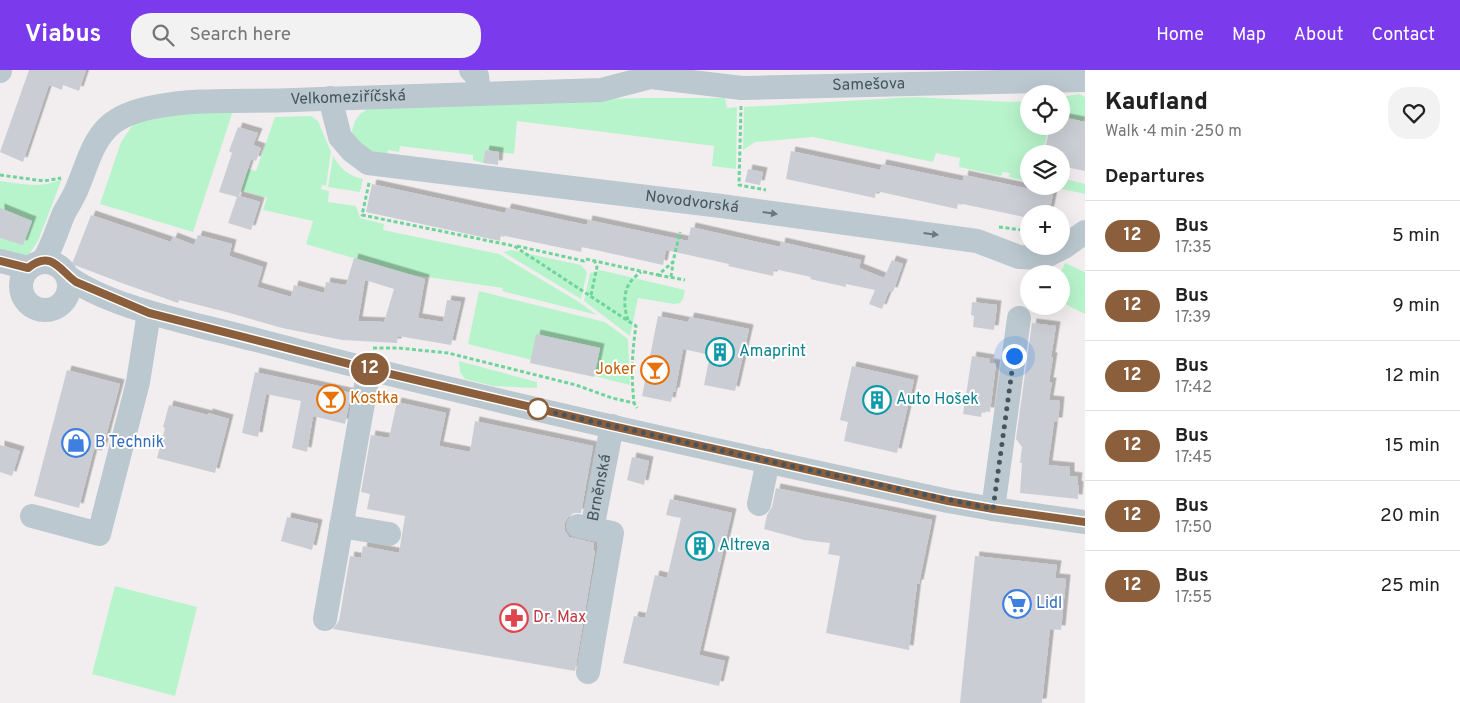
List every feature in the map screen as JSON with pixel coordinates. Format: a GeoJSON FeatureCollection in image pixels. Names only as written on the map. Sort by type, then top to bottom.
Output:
{"type":"FeatureCollection","features":[{"type":"Feature","properties":{"kind":"street"},"geometry":{"type":"LineString","coordinates":[[471,70],[477,76],[479,94]]}},
{"type":"Feature","properties":{"kind":"street","name":"Velkomeziříčská"},"geometry":{"type":"LineString","coordinates":[[50,268],[75,211],[73,180],[109,126],[133,112],[186,102],[601,90],[653,74]]}},
{"type":"Feature","properties":{"kind":"street","name":"Samešova"},"geometry":{"type":"LineString","coordinates":[[653,74],[742,88],[1085,80]]}},
{"type":"Feature","properties":{"kind":"street","name":"Novodvorská"},"geometry":{"type":"LineString","coordinates":[[330,98],[340,137],[352,151],[368,163],[721,206],[977,240],[1019,257],[1042,258],[1064,247],[1085,232]]}},
{"type":"Feature","properties":{"kind":"street"},"geometry":{"type":"LineString","coordinates":[[0,261],[50,268],[104,295],[149,313],[370,359],[612,426],[993,509],[1085,522]]}},
{"type":"Feature","properties":{"kind":"street"},"geometry":{"type":"LineString","coordinates":[[50,268],[69,289],[63,302],[57,307],[41,310],[26,302],[21,291],[21,280],[50,268]]}},
{"type":"Feature","properties":{"kind":"street"},"geometry":{"type":"LineString","coordinates":[[0,280],[21,291]]}},
{"type":"Feature","properties":{"kind":"street"},"geometry":{"type":"LineString","coordinates":[[63,302],[138,314],[149,313]]}},
{"type":"Feature","properties":{"kind":"street"},"geometry":{"type":"LineString","coordinates":[[32,516],[99,534],[138,382],[149,313]]}},
{"type":"Feature","properties":{"kind":"street"},"geometry":{"type":"LineString","coordinates":[[993,509],[1020,318]]}},
{"type":"Feature","properties":{"kind":"street"},"geometry":{"type":"LineString","coordinates":[[325,619],[370,359]]}},
{"type":"Feature","properties":{"kind":"street","name":"Brněnská"},"geometry":{"type":"LineString","coordinates":[[588,672],[594,529],[593,486],[612,426]]}},
{"type":"Feature","properties":{"kind":"street"},"geometry":{"type":"LineString","coordinates":[[759,504],[768,461]]}},
{"type":"Feature","properties":{"kind":"street"},"geometry":{"type":"LineString","coordinates":[[341,526],[389,534]]}},
{"type":"Feature","properties":{"kind":"path"},"geometry":{"type":"LineString","coordinates":[[740,144],[742,88]]}},
{"type":"Feature","properties":{"kind":"path"},"geometry":{"type":"LineString","coordinates":[[0,175],[44,181],[61,178],[73,180]]}},
{"type":"Feature","properties":{"kind":"path"},"geometry":{"type":"LineString","coordinates":[[370,178],[362,215],[685,280]]}},
{"type":"Feature","properties":{"kind":"path"},"geometry":{"type":"LineString","coordinates":[[671,276],[680,232]]}},
{"type":"Feature","properties":{"kind":"path"},"geometry":{"type":"LineString","coordinates":[[514,246],[636,326],[632,379],[634,402],[637,408]]}},
{"type":"Feature","properties":{"kind":"path"},"geometry":{"type":"LineString","coordinates":[[591,296],[591,288],[597,266],[595,262]]}},
{"type":"Feature","properties":{"kind":"path"},"geometry":{"type":"LineString","coordinates":[[658,275],[673,262]]}},
{"type":"Feature","properties":{"kind":"path"},"geometry":{"type":"LineString","coordinates":[[628,320],[625,311],[625,298],[629,283],[642,272]]}},
{"type":"Feature","properties":{"kind":"path"},"geometry":{"type":"LineString","coordinates":[[370,359],[399,348],[448,353],[576,385],[612,398],[634,402]]}},
{"type":"Feature","properties":{"kind":"green space"},"geometry":{"type":"Polygon","coordinates":[[[1079,94],[1085,97],[1085,116],[1082,121],[1070,118],[1070,96],[1079,94]]]}},
{"type":"Feature","properties":{"kind":"green space"},"geometry":{"type":"Polygon","coordinates":[[[914,97],[1020,101],[1020,135],[1047,135],[1044,145],[1020,145],[1020,180],[1009,177],[1010,173],[1003,172],[1001,176],[959,167],[960,158],[936,153],[933,162],[813,137],[755,142],[743,150],[744,107],[914,97]]]}},
{"type":"Feature","properties":{"kind":"green space"},"geometry":{"type":"Polygon","coordinates":[[[725,98],[727,108],[737,107],[736,169],[712,166],[714,146],[517,121],[514,154],[485,150],[483,163],[473,160],[473,155],[400,146],[399,152],[388,150],[387,159],[360,148],[354,140],[352,131],[355,121],[360,114],[383,99],[521,101],[725,98]]]}},
{"type":"Feature","properties":{"kind":"green space"},"geometry":{"type":"Polygon","coordinates":[[[235,105],[193,232],[100,204],[121,142],[132,126],[150,113],[235,105]]]}},
{"type":"Feature","properties":{"kind":"green space"},"geometry":{"type":"Polygon","coordinates":[[[311,116],[318,121],[331,152],[326,186],[322,185],[321,189],[329,191],[328,202],[356,206],[360,218],[384,224],[383,230],[499,254],[579,302],[597,315],[502,291],[503,288],[407,274],[306,244],[313,221],[263,210],[267,198],[241,190],[248,169],[256,171],[275,117],[311,116]]]}},
{"type":"Feature","properties":{"kind":"green space"},"geometry":{"type":"Polygon","coordinates":[[[333,156],[345,171],[363,179],[360,192],[328,187],[333,156]]]}},
{"type":"Feature","properties":{"kind":"green space"},"geometry":{"type":"Polygon","coordinates":[[[62,179],[38,241],[27,257],[0,257],[0,181],[39,185],[62,179]]]}},
{"type":"Feature","properties":{"kind":"green space"},"geometry":{"type":"Polygon","coordinates":[[[1070,180],[1085,184],[1085,194],[1070,191],[1070,180]]]}},
{"type":"Feature","properties":{"kind":"green space"},"geometry":{"type":"Polygon","coordinates":[[[511,250],[581,265],[587,272],[581,299],[503,252],[511,250]]]}},
{"type":"Feature","properties":{"kind":"green space"},"geometry":{"type":"Polygon","coordinates":[[[1070,265],[1085,272],[1085,314],[1070,306],[1070,265]]]}},
{"type":"Feature","properties":{"kind":"green space"},"geometry":{"type":"Polygon","coordinates":[[[600,270],[685,290],[683,299],[680,303],[674,304],[638,298],[630,336],[584,301],[590,273],[600,270]]]}},
{"type":"Feature","properties":{"kind":"green space"},"geometry":{"type":"Polygon","coordinates":[[[479,291],[605,322],[628,339],[630,385],[468,344],[479,291]]]}},
{"type":"Feature","properties":{"kind":"green space"},"geometry":{"type":"Polygon","coordinates":[[[459,361],[537,382],[537,388],[493,386],[465,379],[460,372],[459,361]]]}},
{"type":"Feature","properties":{"kind":"green space"},"geometry":{"type":"Polygon","coordinates":[[[115,586],[197,607],[175,696],[92,674],[115,586]]]}},
{"type":"Feature","properties":{"kind":"building"},"geometry":{"type":"Polygon","coordinates":[[[29,70],[86,70],[79,91],[63,85],[62,90],[49,85],[23,162],[0,152],[29,70]]]}},
{"type":"Feature","properties":{"kind":"building"},"geometry":{"type":"Polygon","coordinates":[[[1070,119],[1085,122],[1085,171],[1070,168],[1070,145],[1046,145],[1048,135],[1070,135],[1070,119]]]}},
{"type":"Feature","properties":{"kind":"building"},"geometry":{"type":"Polygon","coordinates":[[[238,127],[258,133],[253,145],[261,148],[256,161],[251,159],[239,196],[260,202],[251,230],[228,223],[237,197],[219,192],[232,153],[229,151],[238,127]]]}},
{"type":"Feature","properties":{"kind":"building"},"geometry":{"type":"Polygon","coordinates":[[[485,150],[499,152],[498,165],[483,163],[485,150]]]}},
{"type":"Feature","properties":{"kind":"building"},"geometry":{"type":"Polygon","coordinates":[[[791,151],[880,170],[882,164],[963,181],[964,175],[1020,187],[1020,195],[1053,195],[1051,205],[1020,205],[1020,216],[958,203],[957,209],[876,191],[875,198],[786,179],[791,151]]]}},
{"type":"Feature","properties":{"kind":"building"},"geometry":{"type":"Polygon","coordinates":[[[748,169],[763,172],[760,185],[745,182],[748,169]]]}},
{"type":"Feature","properties":{"kind":"building"},"geometry":{"type":"Polygon","coordinates":[[[372,184],[505,213],[507,208],[587,225],[588,220],[688,241],[691,227],[780,247],[781,242],[861,260],[859,268],[884,278],[892,260],[903,264],[893,292],[889,291],[882,309],[869,304],[875,290],[846,284],[846,287],[774,269],[773,276],[666,250],[663,265],[582,247],[581,252],[501,235],[500,241],[366,212],[372,184]]]}},
{"type":"Feature","properties":{"kind":"building"},"geometry":{"type":"Polygon","coordinates":[[[0,208],[32,221],[23,245],[0,238],[0,208]]]}},
{"type":"Feature","properties":{"kind":"building"},"geometry":{"type":"Polygon","coordinates":[[[91,215],[171,242],[173,237],[194,245],[198,235],[232,244],[229,256],[263,267],[257,287],[291,297],[294,285],[324,293],[326,282],[346,285],[354,258],[425,279],[418,318],[443,322],[447,300],[461,302],[451,345],[398,336],[397,343],[342,340],[282,328],[179,300],[178,303],[72,264],[91,215]],[[365,280],[358,321],[384,322],[394,289],[365,280]]]}},
{"type":"Feature","properties":{"kind":"building"},"geometry":{"type":"Polygon","coordinates":[[[972,302],[997,305],[994,330],[973,327],[974,316],[971,315],[972,302]]]}},
{"type":"Feature","properties":{"kind":"building"},"geometry":{"type":"Polygon","coordinates":[[[658,316],[688,322],[690,317],[749,329],[735,391],[704,385],[710,355],[683,349],[675,392],[673,392],[671,402],[642,396],[658,316]]]}},
{"type":"Feature","properties":{"kind":"building"},"geometry":{"type":"Polygon","coordinates":[[[1032,323],[1056,326],[1051,357],[1053,357],[1049,382],[1052,382],[1049,400],[1060,401],[1058,422],[1054,422],[1048,465],[1070,467],[1070,476],[1078,477],[1078,499],[1020,493],[1022,447],[1016,439],[1032,323]]]}},
{"type":"Feature","properties":{"kind":"building"},"geometry":{"type":"Polygon","coordinates":[[[536,334],[600,348],[594,377],[530,363],[536,334]]]}},
{"type":"Feature","properties":{"kind":"building"},"geometry":{"type":"Polygon","coordinates":[[[972,356],[990,359],[989,363],[996,364],[990,412],[982,411],[981,417],[963,414],[972,356]]]}},
{"type":"Feature","properties":{"kind":"building","name":"Auto Hošek"},"geometry":{"type":"Polygon","coordinates":[[[852,366],[914,380],[897,453],[844,441],[848,422],[840,420],[852,366]]]}},
{"type":"Feature","properties":{"kind":"building","name":"B Technik"},"geometry":{"type":"Polygon","coordinates":[[[67,370],[120,384],[102,451],[94,449],[79,508],[34,496],[67,370]]]}},
{"type":"Feature","properties":{"kind":"building"},"geometry":{"type":"Polygon","coordinates":[[[255,372],[351,393],[345,424],[313,416],[307,452],[292,448],[301,401],[266,394],[258,437],[242,433],[255,372]]]}},
{"type":"Feature","properties":{"kind":"building"},"geometry":{"type":"Polygon","coordinates":[[[397,402],[446,413],[439,446],[470,452],[475,421],[593,446],[581,513],[574,513],[568,517],[564,524],[565,531],[569,537],[594,543],[593,550],[595,551],[575,671],[333,629],[339,621],[350,556],[361,558],[363,546],[399,553],[405,516],[367,509],[370,494],[361,492],[371,435],[389,438],[397,402]]]}},
{"type":"Feature","properties":{"kind":"building"},"geometry":{"type":"Polygon","coordinates":[[[169,405],[229,419],[215,473],[157,458],[169,405]]]}},
{"type":"Feature","properties":{"kind":"building"},"geometry":{"type":"Polygon","coordinates":[[[0,445],[20,451],[12,476],[0,472],[0,445]]]}},
{"type":"Feature","properties":{"kind":"building"},"geometry":{"type":"Polygon","coordinates":[[[632,457],[649,461],[644,485],[627,480],[632,457]]]}},
{"type":"Feature","properties":{"kind":"building"},"geometry":{"type":"Polygon","coordinates":[[[776,488],[932,520],[919,584],[917,584],[909,650],[826,633],[840,556],[828,554],[830,543],[804,540],[764,529],[776,488]]]}},
{"type":"Feature","properties":{"kind":"building"},"geometry":{"type":"Polygon","coordinates":[[[670,499],[732,513],[699,655],[725,661],[719,686],[623,663],[634,616],[645,618],[655,575],[667,578],[681,518],[666,515],[670,499]]]}},
{"type":"Feature","properties":{"kind":"building"},"geometry":{"type":"Polygon","coordinates":[[[287,517],[318,524],[312,550],[281,541],[287,517]]]}},
{"type":"Feature","properties":{"kind":"building","name":"Lidl"},"geometry":{"type":"Polygon","coordinates":[[[975,556],[1057,565],[1055,578],[1066,579],[1061,630],[1050,629],[1042,703],[960,703],[975,556]]]}},
{"type":"Feature","properties":{"kind":"bus line","name":"12"},"geometry":{"type":"LineString","coordinates":[[0,261],[28,268],[37,262],[53,263],[60,266],[68,277],[76,282],[149,313],[369,369],[612,426],[948,501],[1085,522]]}},
{"type":"Feature","properties":{"kind":"place","name":"Amaprint"},"geometry":{"type":"Point","coordinates":[720,352]}},
{"type":"Feature","properties":{"kind":"place","name":"Joker"},"geometry":{"type":"Point","coordinates":[655,370]}},
{"type":"Feature","properties":{"kind":"place","name":"Kostka"},"geometry":{"type":"Point","coordinates":[331,399]}},
{"type":"Feature","properties":{"kind":"place","name":"Auto Hošek"},"geometry":{"type":"Point","coordinates":[877,400]}},
{"type":"Feature","properties":{"kind":"place","name":"B Technik"},"geometry":{"type":"Point","coordinates":[76,443]}},
{"type":"Feature","properties":{"kind":"place","name":"Altreva"},"geometry":{"type":"Point","coordinates":[700,546]}},
{"type":"Feature","properties":{"kind":"place","name":"Lidl"},"geometry":{"type":"Point","coordinates":[1017,604]}},
{"type":"Feature","properties":{"kind":"place","name":"Dr. Max"},"geometry":{"type":"Point","coordinates":[514,618]}},
{"type":"Feature","properties":{"kind":"route"},"geometry":{"type":"LineString","coordinates":[[538,409],[948,501],[993,509],[1014,356]]}}]}
